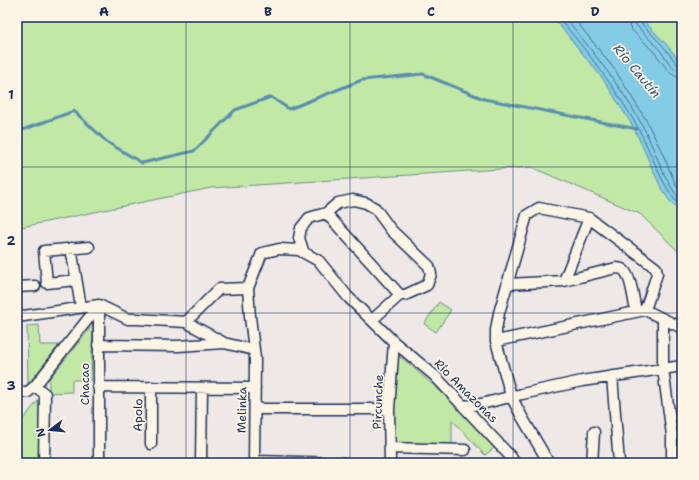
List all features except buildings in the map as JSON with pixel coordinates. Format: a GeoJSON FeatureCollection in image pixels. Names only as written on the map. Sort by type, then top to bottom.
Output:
{"type":"FeatureCollection","features":[{"type":"Feature","properties":{"kind":"street"},"geometry":{"type":"LineString","coordinates":[[304,253],[299,238],[301,228],[309,218],[326,213],[338,203],[353,200],[366,203],[375,208],[391,230],[428,266],[431,274],[427,285],[405,295],[400,295],[372,320]]}},
{"type":"Feature","properties":{"kind":"street"},"geometry":{"type":"LineString","coordinates":[[550,463],[511,396],[496,341],[496,330],[526,215],[539,208],[589,218],[656,268],[657,274],[641,311]]}},
{"type":"Feature","properties":{"kind":"street"},"geometry":{"type":"LineString","coordinates":[[326,213],[400,295]]}},
{"type":"Feature","properties":{"kind":"street"},"geometry":{"type":"LineString","coordinates":[[564,281],[589,218]]}},
{"type":"Feature","properties":{"kind":"street"},"geometry":{"type":"LineString","coordinates":[[76,280],[48,283],[44,251],[89,247]]}},
{"type":"Feature","properties":{"kind":"street"},"geometry":{"type":"LineString","coordinates":[[71,248],[81,307]]}},
{"type":"Feature","properties":{"kind":"street"},"geometry":{"type":"LineString","coordinates":[[186,322],[219,289],[248,288],[262,252],[279,249],[299,250],[304,253]]}},
{"type":"Feature","properties":{"kind":"street","name":"Río Amazonas"},"geometry":{"type":"LineString","coordinates":[[304,253],[319,261],[348,297],[394,342],[435,376],[515,463]]}},
{"type":"Feature","properties":{"kind":"street"},"geometry":{"type":"LineString","coordinates":[[508,284],[564,281],[616,268],[622,269],[627,274],[641,311]]}},
{"type":"Feature","properties":{"kind":"street"},"geometry":{"type":"LineString","coordinates":[[17,287],[35,286]]}},
{"type":"Feature","properties":{"kind":"street","name":"Melinka"},"geometry":{"type":"LineString","coordinates":[[248,288],[255,354],[254,462]]}},
{"type":"Feature","properties":{"kind":"street"},"geometry":{"type":"LineString","coordinates":[[17,392],[28,392],[35,386],[99,305]]}},
{"type":"Feature","properties":{"kind":"street"},"geometry":{"type":"LineString","coordinates":[[17,316],[99,305],[128,319],[186,322],[224,343],[255,354]]}},
{"type":"Feature","properties":{"kind":"street","name":"Chacao"},"geometry":{"type":"LineString","coordinates":[[99,305],[99,463]]}},
{"type":"Feature","properties":{"kind":"street"},"geometry":{"type":"LineString","coordinates":[[496,341],[641,311],[682,328]]}},
{"type":"Feature","properties":{"kind":"street"},"geometry":{"type":"LineString","coordinates":[[663,319],[664,369],[672,435],[672,463]]}},
{"type":"Feature","properties":{"kind":"street","name":"Pircunche"},"geometry":{"type":"LineString","coordinates":[[390,463],[389,409],[394,342]]}},
{"type":"Feature","properties":{"kind":"street"},"geometry":{"type":"LineString","coordinates":[[98,345],[178,346],[224,343]]}},
{"type":"Feature","properties":{"kind":"street"},"geometry":{"type":"LineString","coordinates":[[464,406],[481,404],[511,396],[612,376],[682,366]]}},
{"type":"Feature","properties":{"kind":"street"},"geometry":{"type":"LineString","coordinates":[[612,376],[619,463]]}},
{"type":"Feature","properties":{"kind":"street"},"geometry":{"type":"LineString","coordinates":[[35,386],[45,394],[44,463]]}},
{"type":"Feature","properties":{"kind":"street"},"geometry":{"type":"LineString","coordinates":[[98,387],[255,388]]}},
{"type":"Feature","properties":{"kind":"street","name":"Apolo"},"geometry":{"type":"LineString","coordinates":[[151,387],[151,444]]}},
{"type":"Feature","properties":{"kind":"street"},"geometry":{"type":"LineString","coordinates":[[201,463],[202,388]]}},
{"type":"Feature","properties":{"kind":"street"},"geometry":{"type":"LineString","coordinates":[[255,409],[389,409]]}},
{"type":"Feature","properties":{"kind":"street"},"geometry":{"type":"LineString","coordinates":[[592,463],[594,432]]}},
{"type":"Feature","properties":{"kind":"street"},"geometry":{"type":"LineString","coordinates":[[390,448],[465,450]]}},
{"type":"Feature","properties":{"kind":"street"},"geometry":{"type":"LineString","coordinates":[[254,462],[344,463]]}},
{"type":"Feature","properties":{"kind":"green space"},"geometry":{"type":"Polygon","coordinates":[[[17,17],[682,17],[682,255],[640,214],[531,167],[211,188],[17,228],[17,17]]]}},
{"type":"Feature","properties":{"kind":"green space"},"geometry":{"type":"Polygon","coordinates":[[[439,302],[451,310],[436,332],[424,324],[439,302]]]}},
{"type":"Feature","properties":{"kind":"green space"},"geometry":{"type":"Polygon","coordinates":[[[39,325],[40,345],[59,345],[28,384],[27,326],[39,325]]]}},
{"type":"Feature","properties":{"kind":"green space"},"geometry":{"type":"Polygon","coordinates":[[[93,325],[91,380],[72,380],[72,392],[49,393],[49,379],[93,325]]]}},
{"type":"Feature","properties":{"kind":"green space"},"geometry":{"type":"Polygon","coordinates":[[[398,356],[453,402],[464,406],[494,448],[485,455],[452,420],[452,446],[393,446],[395,358],[398,356]]]}},
{"type":"Feature","properties":{"kind":"green space"},"geometry":{"type":"Polygon","coordinates":[[[40,398],[41,463],[17,463],[17,427],[40,398]]]}},
{"type":"Feature","properties":{"kind":"water","name":"Río Cautín"},"geometry":{"type":"Polygon","coordinates":[[[553,17],[640,17],[666,44],[682,64],[682,215],[662,190],[634,128],[603,79],[553,17]]]}},
{"type":"Feature","properties":{"kind":"waterway"},"geometry":{"type":"LineString","coordinates":[[17,132],[74,111],[107,142],[142,163],[194,151],[235,110],[271,97],[289,109],[362,80],[423,74],[484,99],[637,129]]}}]}
